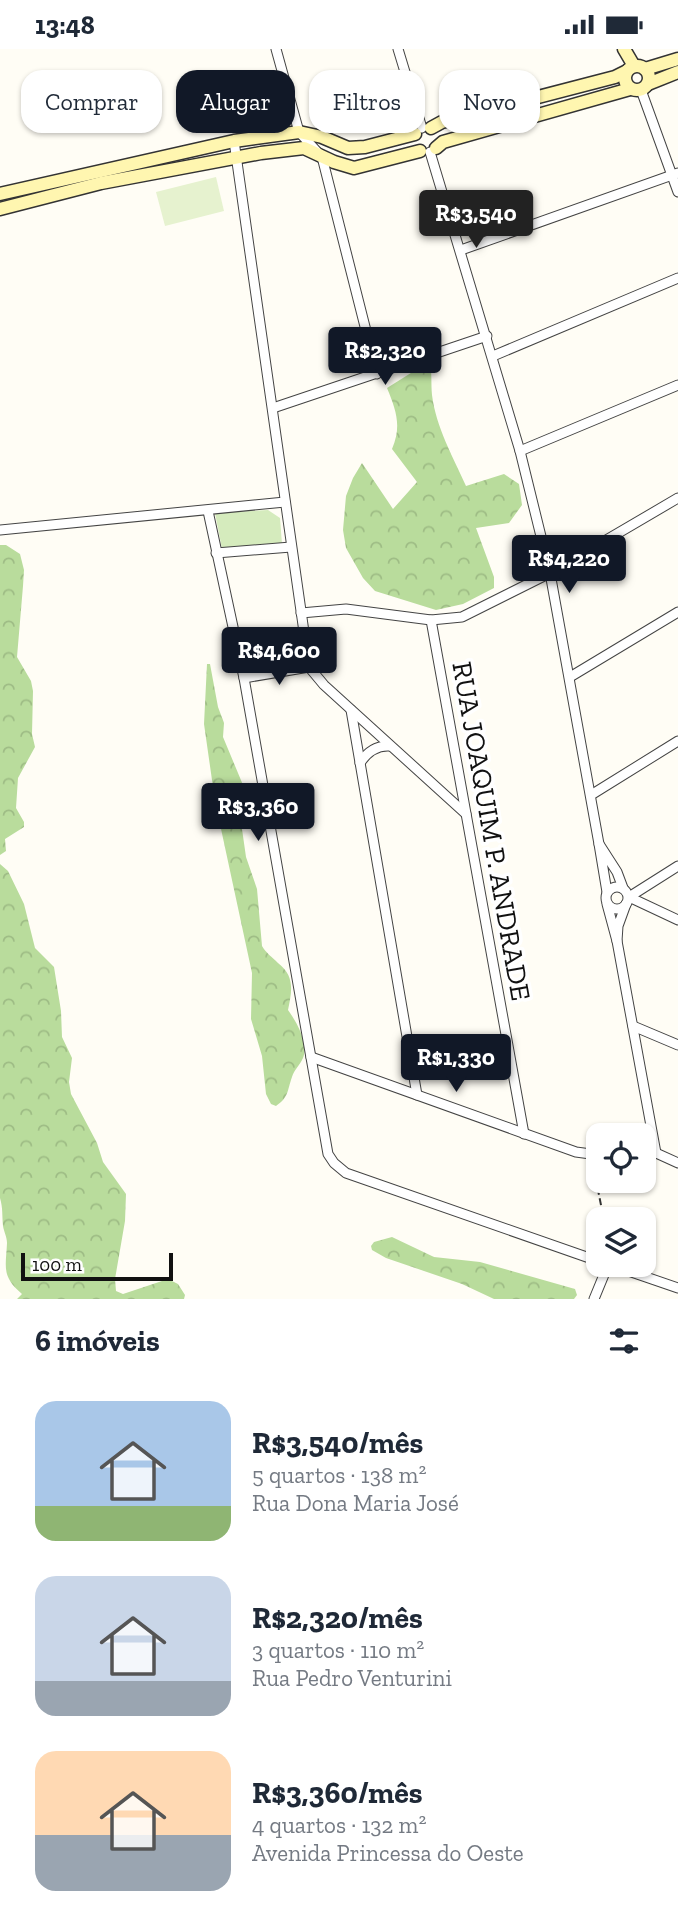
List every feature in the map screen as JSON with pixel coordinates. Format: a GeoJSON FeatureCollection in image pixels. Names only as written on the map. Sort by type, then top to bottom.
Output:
{"type":"FeatureCollection","features":[{"type":"Feature","properties":{"kind":"street"},"geometry":{"type":"LineString","coordinates":[[276,49],[299,132],[312,143],[322,157],[377,374]]}},
{"type":"Feature","properties":{"kind":"street"},"geometry":{"type":"LineString","coordinates":[[398,49],[404,70]]}},
{"type":"Feature","properties":{"kind":"street"},"geometry":{"type":"LineString","coordinates":[[624,49],[637,68],[649,76],[640,87]]}},
{"type":"Feature","properties":{"kind":"street"},"geometry":{"type":"LineString","coordinates":[[633,49],[637,68]]}},
{"type":"Feature","properties":{"kind":"street"},"geometry":{"type":"LineString","coordinates":[[425,129],[442,122],[678,59]]}},
{"type":"Feature","properties":{"kind":"street"},"geometry":{"type":"LineString","coordinates":[[637,68],[625,79],[640,87],[675,174],[678,192]]}},
{"type":"Feature","properties":{"kind":"street"},"geometry":{"type":"LineString","coordinates":[[0,209],[101,183],[236,157],[304,148],[354,167],[429,150],[443,142],[640,87],[678,72]]}},
{"type":"Feature","properties":{"kind":"street"},"geometry":{"type":"LineString","coordinates":[[425,131],[438,137],[429,150]]}},
{"type":"Feature","properties":{"kind":"street"},"geometry":{"type":"LineString","coordinates":[[0,194],[234,141],[299,132],[328,139],[348,148],[365,147],[413,133]]}},
{"type":"Feature","properties":{"kind":"street"},"geometry":{"type":"LineString","coordinates":[[421,133],[414,145],[429,150]]}},
{"type":"Feature","properties":{"kind":"street"},"geometry":{"type":"LineString","coordinates":[[234,141],[309,667],[324,685],[466,814]]}},
{"type":"Feature","properties":{"kind":"street"},"geometry":{"type":"LineString","coordinates":[[429,150],[493,356],[550,573],[591,795],[607,904],[617,941],[651,1123]]}},
{"type":"Feature","properties":{"kind":"street"},"geometry":{"type":"LineString","coordinates":[[461,250],[675,174]]}},
{"type":"Feature","properties":{"kind":"street"},"geometry":{"type":"LineString","coordinates":[[493,356],[678,278]]}},
{"type":"Feature","properties":{"kind":"street"},"geometry":{"type":"LineString","coordinates":[[273,408],[487,336]]}},
{"type":"Feature","properties":{"kind":"street"},"geometry":{"type":"LineString","coordinates":[[520,451],[678,385]]}},
{"type":"Feature","properties":{"kind":"street"},"geometry":{"type":"LineString","coordinates":[[302,613],[346,609],[431,620],[462,617],[550,573],[678,498]]}},
{"type":"Feature","properties":{"kind":"street"},"geometry":{"type":"LineString","coordinates":[[0,530],[285,502]]}},
{"type":"Feature","properties":{"kind":"street"},"geometry":{"type":"LineString","coordinates":[[208,511],[244,678],[328,1154],[346,1173],[586,1257]]}},
{"type":"Feature","properties":{"kind":"street"},"geometry":{"type":"LineString","coordinates":[[216,553],[292,547]]}},
{"type":"Feature","properties":{"kind":"street"},"geometry":{"type":"LineString","coordinates":[[570,677],[678,612]]}},
{"type":"Feature","properties":{"kind":"street","name":"RUA JOAQUIM P. ANDRADE"},"geometry":{"type":"LineString","coordinates":[[431,620],[524,1134]]}},
{"type":"Feature","properties":{"kind":"street"},"geometry":{"type":"LineString","coordinates":[[244,678],[309,667]]}},
{"type":"Feature","properties":{"kind":"street"},"geometry":{"type":"LineString","coordinates":[[351,710],[417,1095]]}},
{"type":"Feature","properties":{"kind":"street"},"geometry":{"type":"LineString","coordinates":[[591,795],[678,741]]}},
{"type":"Feature","properties":{"kind":"street"},"geometry":{"type":"LineString","coordinates":[[360,763],[365,755],[375,748],[390,745]]}},
{"type":"Feature","properties":{"kind":"street"},"geometry":{"type":"LineString","coordinates":[[599,843],[617,871],[627,901],[618,926],[617,941]]}},
{"type":"Feature","properties":{"kind":"street"},"geometry":{"type":"LineString","coordinates":[[607,904],[617,909],[678,866]]}},
{"type":"Feature","properties":{"kind":"street"},"geometry":{"type":"LineString","coordinates":[[607,892],[612,887],[623,888]]}},
{"type":"Feature","properties":{"kind":"street"},"geometry":{"type":"LineString","coordinates":[[627,901],[678,921]]}},
{"type":"Feature","properties":{"kind":"street"},"geometry":{"type":"LineString","coordinates":[[633,1026],[678,1045]]}},
{"type":"Feature","properties":{"kind":"street"},"geometry":{"type":"LineString","coordinates":[[311,1057],[524,1134],[586,1153]]}},
{"type":"Feature","properties":{"kind":"street"},"geometry":{"type":"LineString","coordinates":[[656,1153],[678,1163]]}},
{"type":"Feature","properties":{"kind":"street"},"geometry":{"type":"LineString","coordinates":[[594,1299],[604,1277]]}},
{"type":"Feature","properties":{"kind":"street"},"geometry":{"type":"LineString","coordinates":[[644,1277],[678,1289]]}},
{"type":"Feature","properties":{"kind":"green space"},"geometry":{"type":"Polygon","coordinates":[[[216,177],[224,211],[165,226],[156,192],[216,177]]]}},
{"type":"Feature","properties":{"kind":"green space"},"geometry":{"type":"Polygon","coordinates":[[[430,361],[437,419],[466,486],[504,474],[519,484],[522,505],[509,523],[476,528],[494,577],[494,588],[463,604],[436,610],[375,591],[363,578],[346,548],[343,530],[346,496],[362,463],[393,509],[417,482],[392,449],[397,433],[397,418],[387,388],[430,361]]]}},
{"type":"Feature","properties":{"kind":"green space"},"geometry":{"type":"Polygon","coordinates":[[[268,510],[280,518],[282,544],[222,549],[215,513],[268,510]]]}},
{"type":"Feature","properties":{"kind":"green space"},"geometry":{"type":"Polygon","coordinates":[[[0,545],[6,545],[20,554],[24,570],[17,657],[31,681],[33,691],[32,734],[35,747],[18,778],[16,808],[24,827],[5,839],[6,851],[0,855],[0,545]]]}},
{"type":"Feature","properties":{"kind":"green space"},"geometry":{"type":"Polygon","coordinates":[[[207,664],[210,664],[218,707],[224,723],[223,737],[243,785],[241,822],[246,857],[257,889],[262,946],[290,979],[288,1010],[303,1039],[303,1058],[293,1074],[287,1093],[276,1106],[271,1104],[266,1094],[262,1056],[251,1019],[252,973],[215,801],[204,724],[207,664]]]}},
{"type":"Feature","properties":{"kind":"green space"},"geometry":{"type":"Polygon","coordinates":[[[0,864],[8,871],[24,904],[35,948],[54,967],[62,1037],[72,1058],[69,1082],[71,1094],[97,1143],[103,1162],[126,1194],[125,1221],[115,1279],[116,1291],[123,1294],[168,1279],[178,1284],[185,1295],[184,1299],[17,1299],[22,1294],[15,1288],[6,1271],[7,1241],[0,1198],[0,864]]]}},
{"type":"Feature","properties":{"kind":"green space"},"geometry":{"type":"Polygon","coordinates":[[[392,1237],[434,1257],[480,1262],[575,1289],[577,1295],[574,1299],[494,1299],[462,1284],[386,1258],[372,1250],[374,1242],[392,1237]]]}}]}
